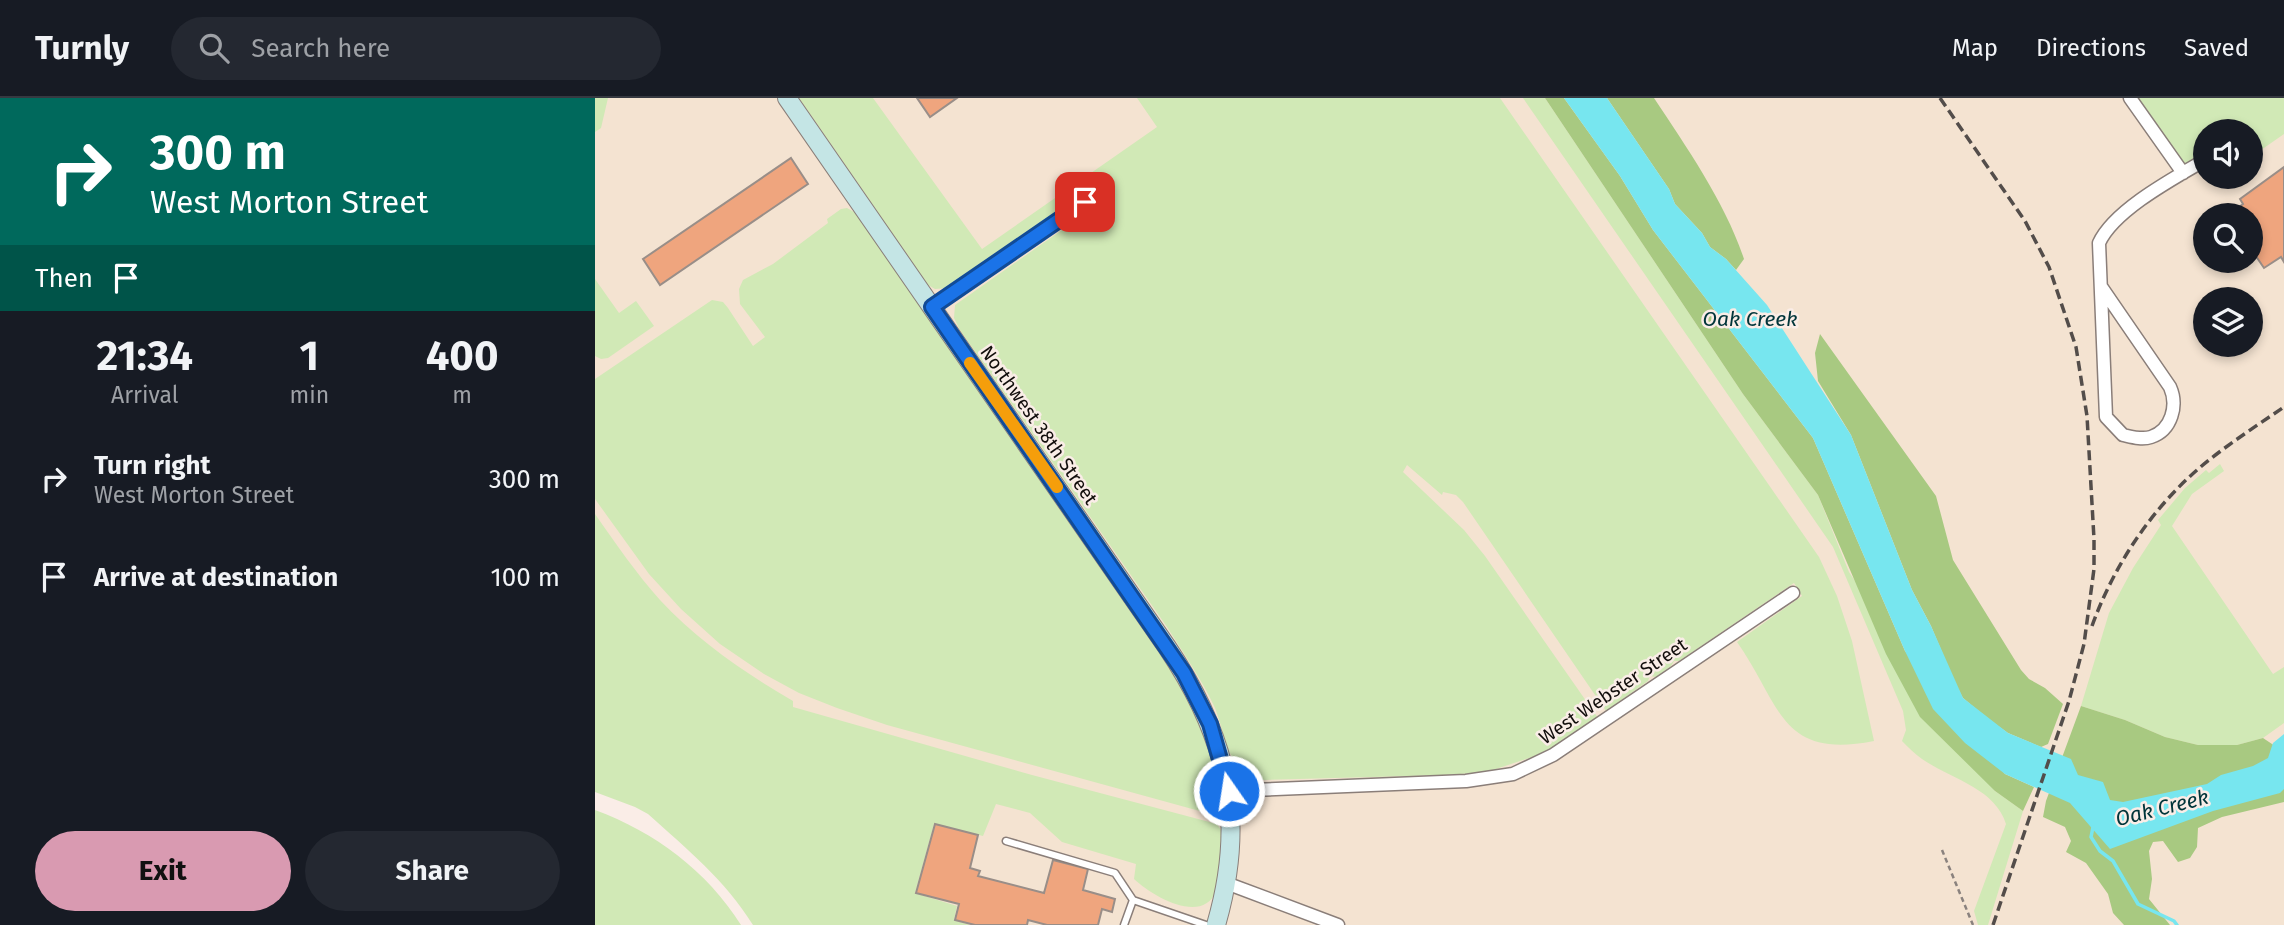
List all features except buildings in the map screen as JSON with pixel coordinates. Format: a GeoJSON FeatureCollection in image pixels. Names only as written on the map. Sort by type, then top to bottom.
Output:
{"type":"FeatureCollection","features":[{"type":"Feature","properties":{"kind":"main road","name":"Northwest 38th Street"},"geometry":{"type":"LineString","coordinates":[[786,98],[1184,673],[1210,724],[1229,791],[1232,828],[1226,883],[1216,925]]}},
{"type":"Feature","properties":{"kind":"street"},"geometry":{"type":"LineString","coordinates":[[2130,98],[2183,173]]}},
{"type":"Feature","properties":{"kind":"street"},"geometry":{"type":"LineString","coordinates":[[2102,288],[2170,387],[2176,400],[2172,418],[2160,432],[2149,438],[2123,435],[2106,417],[2099,243],[2111,223],[2169,180],[2193,167]]}},
{"type":"Feature","properties":{"kind":"street"},"geometry":{"type":"LineString","coordinates":[[932,307],[1106,187]]}},
{"type":"Feature","properties":{"kind":"street","name":"West Webster Street"},"geometry":{"type":"LineString","coordinates":[[1229,791],[1466,781],[1513,774],[1553,755],[1793,593]]}},
{"type":"Feature","properties":{"kind":"street"},"geometry":{"type":"LineString","coordinates":[[1226,883],[1338,925]]}},
{"type":"Feature","properties":{"kind":"lane"},"geometry":{"type":"LineString","coordinates":[[1006,841],[1115,873],[1133,900],[1206,925]]}},
{"type":"Feature","properties":{"kind":"lane"},"geometry":{"type":"LineString","coordinates":[[1123,925],[1133,900]]}},
{"type":"Feature","properties":{"kind":"path"},"geometry":{"type":"LineString","coordinates":[[1941,850],[1973,925]]}},
{"type":"Feature","properties":{"kind":"shaded area"},"geometry":{"type":"Polygon","coordinates":[[[595,98],[2284,98],[2284,925],[897,925],[595,663],[595,98]]]}},
{"type":"Feature","properties":{"kind":"green space"},"geometry":{"type":"Polygon","coordinates":[[[595,98],[608,98],[601,128],[595,132],[595,98]]]}},
{"type":"Feature","properties":{"kind":"green space"},"geometry":{"type":"Polygon","coordinates":[[[799,98],[873,98],[982,249],[1157,127],[1137,98],[1500,98],[1819,557],[1837,596],[1852,641],[1874,741],[1843,745],[1819,742],[1801,734],[1786,722],[1737,642],[1802,596],[1794,583],[1679,661],[1674,661],[1656,677],[1650,676],[1648,681],[1606,711],[1463,502],[1456,495],[1443,492],[1442,495],[1407,465],[1403,472],[1464,530],[1485,556],[1598,718],[1538,755],[1487,772],[1265,780],[1246,776],[1233,760],[1215,708],[1180,647],[954,318],[955,305],[1079,218],[1088,217],[1098,204],[1114,200],[1105,183],[948,288],[935,289],[928,285],[799,98]]]}},
{"type":"Feature","properties":{"kind":"green space"},"geometry":{"type":"Polygon","coordinates":[[[1523,98],[1545,98],[1743,394],[1818,495],[1849,572],[1995,791],[2023,811],[1988,925],[1978,925],[1974,911],[2006,824],[2000,812],[1982,793],[1922,759],[1902,741],[1906,730],[1903,711],[1833,547],[1523,98]]]}},
{"type":"Feature","properties":{"kind":"green space"},"geometry":{"type":"Polygon","coordinates":[[[1545,98],[1564,98],[1620,176],[1653,230],[1813,438],[1905,651],[2005,774],[2034,787],[2023,811],[1995,791],[1920,717],[1886,654],[1818,495],[1743,394],[1545,98]]]}},
{"type":"Feature","properties":{"kind":"green space"},"geometry":{"type":"Polygon","coordinates":[[[1607,98],[1654,98],[1727,217],[1744,259],[1736,270],[1710,247],[1702,233],[1675,204],[1669,189],[1607,98]]]}},
{"type":"Feature","properties":{"kind":"green space"},"geometry":{"type":"Polygon","coordinates":[[[2130,98],[2284,98],[2284,134],[2263,149],[2263,119],[2193,119],[2193,167],[2183,173],[2130,98]]]}},
{"type":"Feature","properties":{"kind":"green space"},"geometry":{"type":"Polygon","coordinates":[[[847,208],[856,213],[1187,690],[1215,757],[1225,818],[887,725],[799,693],[764,674],[720,644],[681,609],[649,574],[595,499],[595,379],[712,300],[723,302],[753,346],[765,337],[740,304],[739,289],[743,280],[773,264],[828,223],[827,219],[847,208]]]}},
{"type":"Feature","properties":{"kind":"green space"},"geometry":{"type":"Polygon","coordinates":[[[595,279],[619,313],[636,301],[654,326],[608,358],[601,359],[595,356],[595,279]]]}},
{"type":"Feature","properties":{"kind":"green space"},"geometry":{"type":"Polygon","coordinates":[[[1820,334],[1936,496],[1953,560],[2021,670],[2063,704],[2048,744],[2041,747],[2008,733],[1963,698],[1912,590],[1851,435],[1818,381],[1815,353],[1820,334]]]}},
{"type":"Feature","properties":{"kind":"green space"},"geometry":{"type":"Polygon","coordinates":[[[2220,464],[2224,471],[2192,494],[2172,526],[2273,674],[2284,667],[2284,723],[2263,738],[2237,745],[2198,745],[2165,737],[2081,706],[2109,613],[2133,568],[2161,525],[2158,520],[2185,488],[2206,470],[2209,473],[2220,464]]]}},
{"type":"Feature","properties":{"kind":"green space"},"geometry":{"type":"Polygon","coordinates":[[[595,514],[626,558],[675,615],[723,655],[793,701],[793,707],[1217,824],[1225,836],[1221,871],[1216,891],[1210,901],[1189,907],[1165,900],[1134,879],[1136,864],[1062,842],[1030,813],[996,804],[983,836],[934,824],[915,893],[957,906],[954,920],[970,925],[753,925],[718,879],[648,814],[595,792],[595,514]]]}},
{"type":"Feature","properties":{"kind":"green space"},"geometry":{"type":"Polygon","coordinates":[[[2081,706],[2165,737],[2198,745],[2237,745],[2263,738],[2284,752],[2284,802],[2222,817],[2198,828],[2197,847],[2190,858],[2178,862],[2163,841],[2153,842],[2149,851],[2152,879],[2149,899],[2170,925],[2124,925],[2113,913],[2108,894],[2086,863],[2066,852],[2071,841],[2065,827],[2043,817],[2046,801],[2081,706]]]}},
{"type":"Feature","properties":{"kind":"green space"},"geometry":{"type":"Polygon","coordinates":[[[595,810],[638,830],[678,856],[712,887],[741,925],[595,925],[595,810]]]}},
{"type":"Feature","properties":{"kind":"water","name":"Oak Creek"},"geometry":{"type":"Polygon","coordinates":[[[1564,98],[1607,98],[1669,189],[1675,204],[1702,233],[1710,247],[1726,259],[1767,305],[1851,435],[1912,590],[1963,698],[2008,733],[2071,759],[2078,775],[2103,782],[2110,800],[2123,802],[2207,784],[2221,775],[2253,766],[2268,758],[2273,743],[2284,734],[2284,789],[2280,793],[2213,811],[2110,849],[2070,803],[2005,774],[1965,743],[1933,709],[1905,651],[1813,438],[1653,230],[1620,176],[1564,98]]]}},
{"type":"Feature","properties":{"kind":"waterway"},"geometry":{"type":"LineString","coordinates":[[2093,827],[2091,837],[2100,851],[2113,861],[2138,904],[2177,925]]}},
{"type":"Feature","properties":{"kind":"railway"},"geometry":{"type":"LineString","coordinates":[[1940,98],[2025,221],[2049,267],[2076,347],[2087,416],[2094,569],[2084,644],[2069,701],[1993,925]]}},
{"type":"Feature","properties":{"kind":"railway"},"geometry":{"type":"LineString","coordinates":[[2092,626],[2125,556],[2155,514],[2209,460],[2284,407]]}},
{"type":"Feature","properties":{"kind":"slow traffic"},"geometry":{"type":"LineString","coordinates":[[970,363],[1057,487]]}},
{"type":"Feature","properties":{"kind":"route"},"geometry":{"type":"LineString","coordinates":[[1085,202],[932,307],[1184,673],[1210,724],[1229,791]]}}]}
